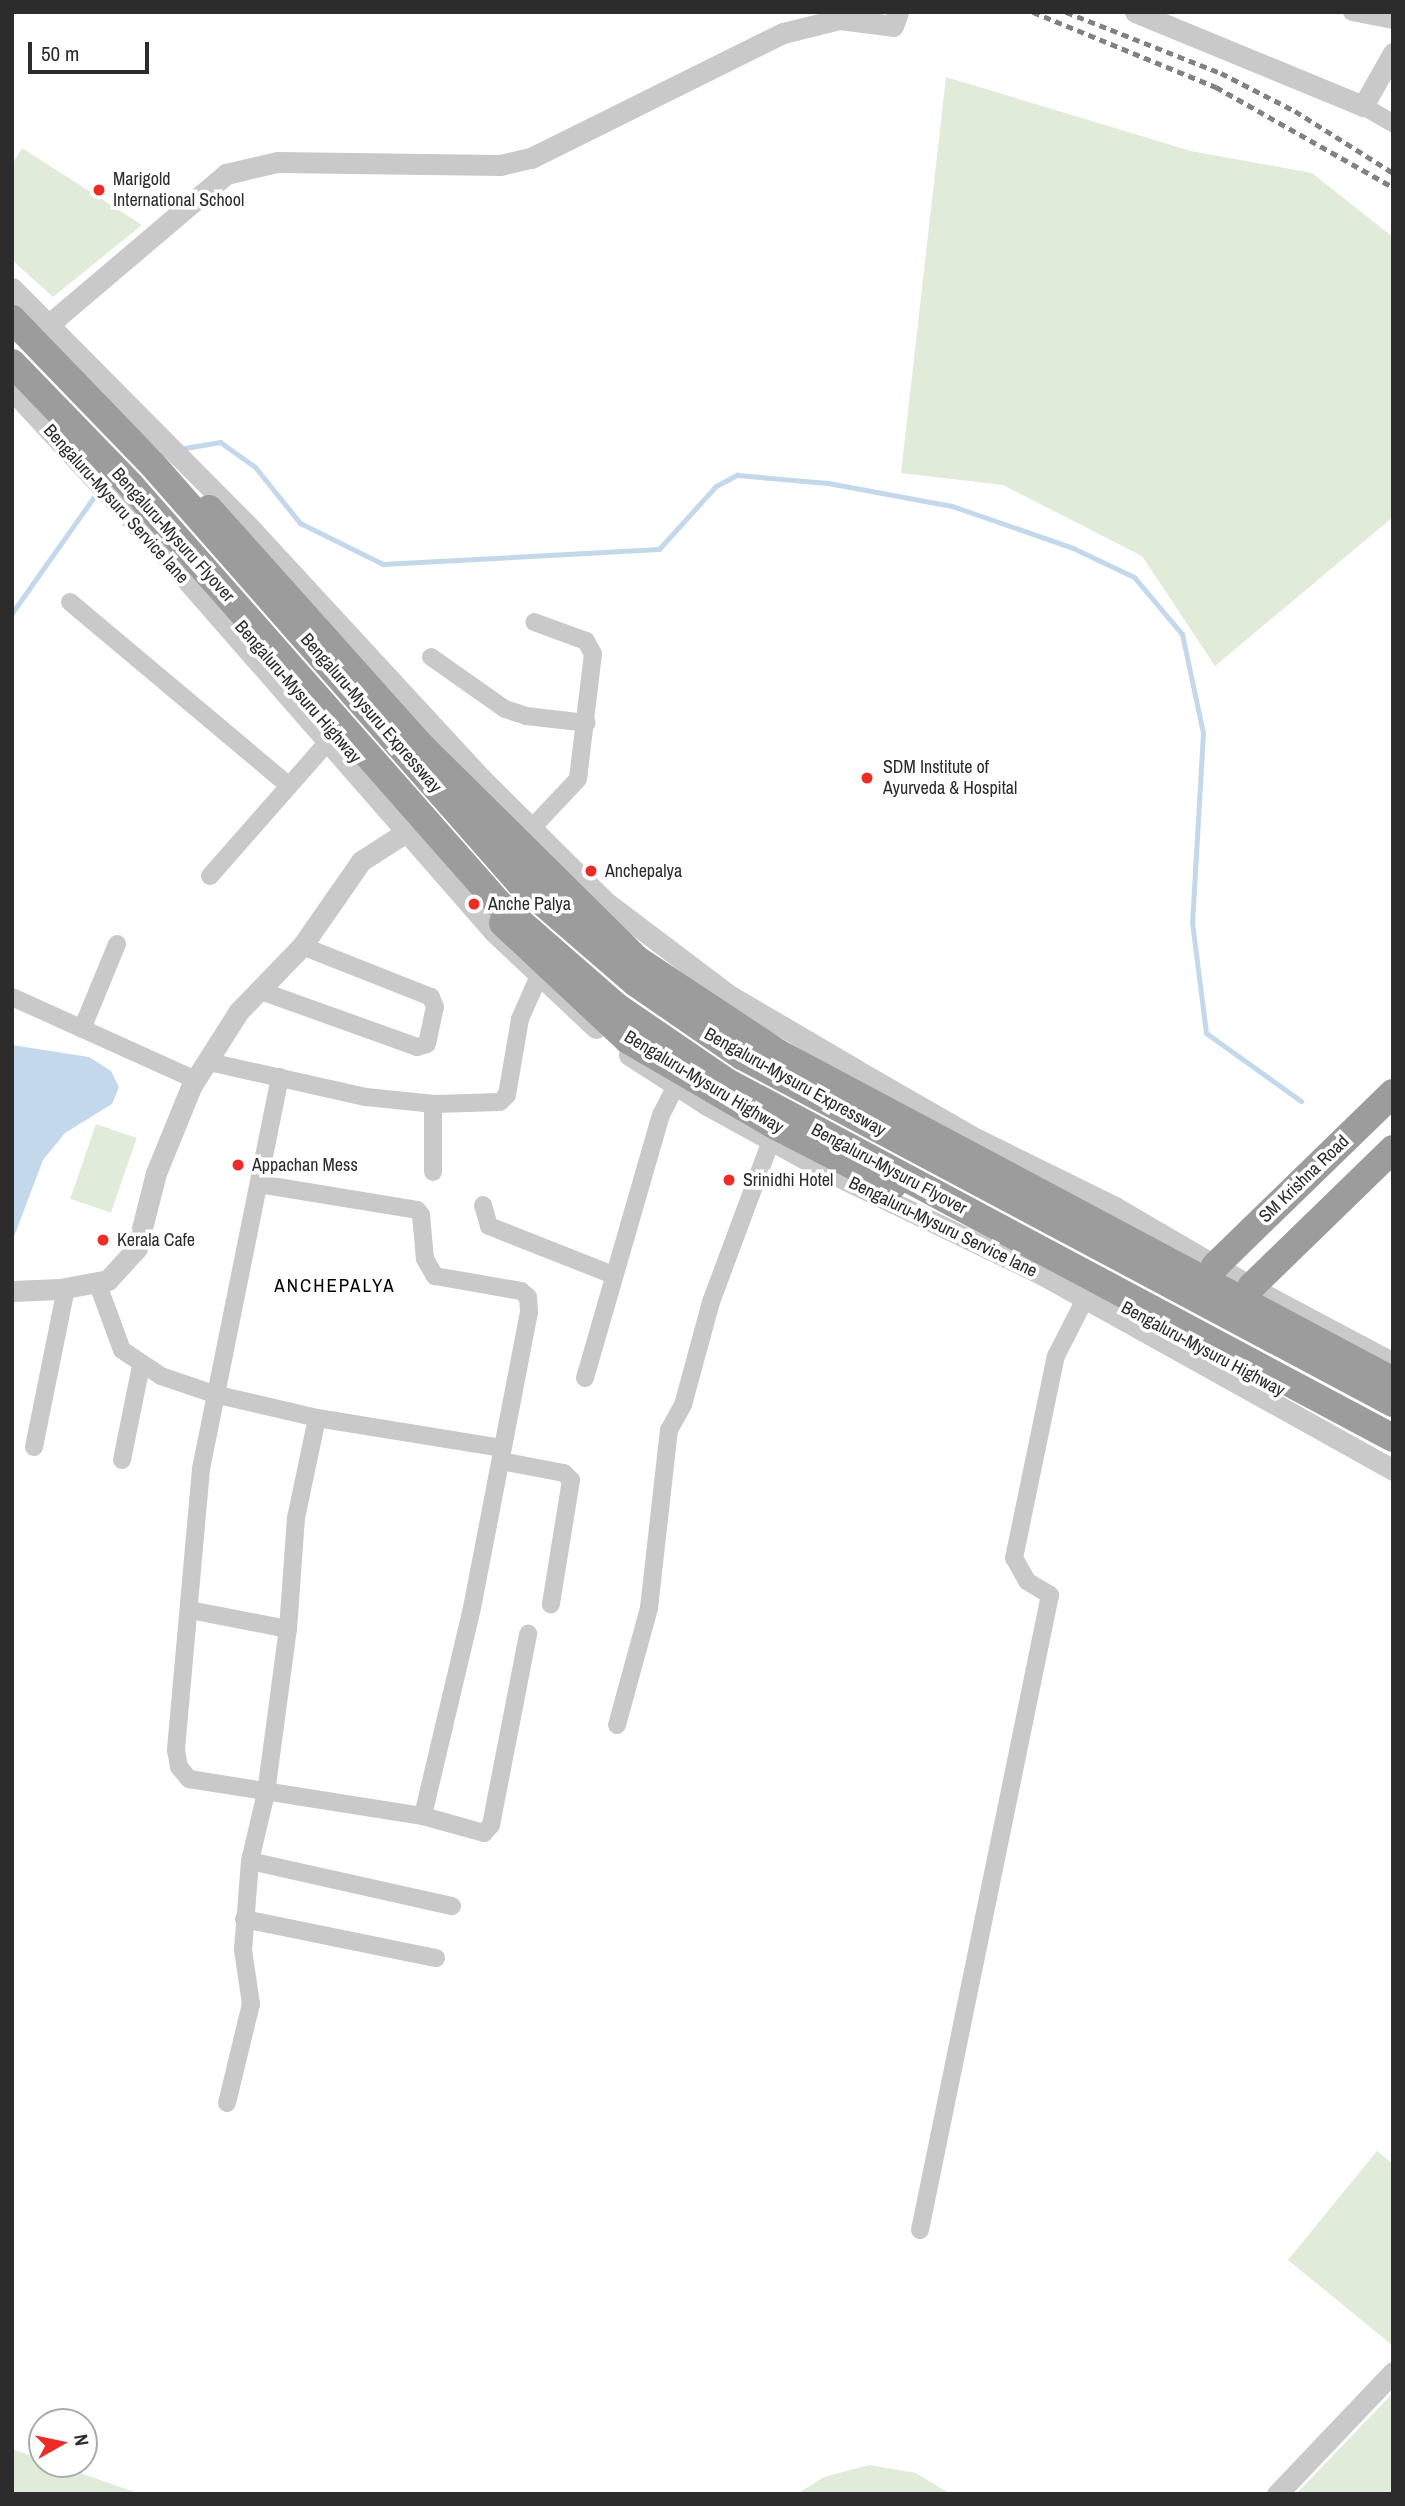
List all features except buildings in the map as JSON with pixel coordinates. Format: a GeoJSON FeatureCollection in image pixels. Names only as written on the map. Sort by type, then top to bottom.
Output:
{"type":"FeatureCollection","features":[{"type":"Feature","properties":{"kind":"highway","name":"Bengaluru-Mysuru Expressway"},"geometry":{"type":"LineString","coordinates":[[12,306],[44,328],[104,386],[636,959],[778,1053],[1393,1381]]}},
{"type":"Feature","properties":{"kind":"highway","name":"Bengaluru-Mysuru Expressway"},"geometry":{"type":"LineString","coordinates":[[12,319],[153,466],[520,883],[636,983],[742,1056],[1393,1404]]}},
{"type":"Feature","properties":{"kind":"highway","name":"Bengaluru-Mysuru Flyover"},"geometry":{"type":"LineString","coordinates":[[12,363],[131,486],[499,904],[617,1007],[727,1083],[1393,1438]]}},
{"type":"Feature","properties":{"kind":"highway","name":"Bengaluru-Mysuru Highway"},"geometry":{"type":"LineString","coordinates":[[12,377],[411,830],[490,910],[628,1040],[776,1126],[1076,1280],[1393,1452]]}},
{"type":"Feature","properties":{"kind":"highway","name":"SM Krishna Road"},"geometry":{"type":"LineString","coordinates":[[1215,1266],[1393,1093]]}},
{"type":"Feature","properties":{"kind":"highway"},"geometry":{"type":"LineString","coordinates":[[1251,1287],[1393,1149]]}},
{"type":"Feature","properties":{"kind":"street"},"geometry":{"type":"LineString","coordinates":[[44,328],[226,174],[277,162],[500,165],[531,158],[783,33],[840,19],[893,26],[898,12]]}},
{"type":"Feature","properties":{"kind":"street"},"geometry":{"type":"LineString","coordinates":[[1135,12],[1363,106],[1393,123]]}},
{"type":"Feature","properties":{"kind":"street"},"geometry":{"type":"LineString","coordinates":[[1352,12],[1393,20]]}},
{"type":"Feature","properties":{"kind":"street"},"geometry":{"type":"LineString","coordinates":[[1363,106],[1393,52]]}},
{"type":"Feature","properties":{"kind":"street","name":"Bengaluru-Mysuru Expressway"},"geometry":{"type":"LineString","coordinates":[[12,288],[44,328]]}},
{"type":"Feature","properties":{"kind":"street","name":"Bengaluru-Mysuru Service lane"},"geometry":{"type":"LineString","coordinates":[[12,390],[68,440]]}},
{"type":"Feature","properties":{"kind":"street"},"geometry":{"type":"LineString","coordinates":[[70,601],[289,786]]}},
{"type":"Feature","properties":{"kind":"street"},"geometry":{"type":"LineString","coordinates":[[532,828],[578,779],[587,723],[591,645],[534,622]]}},
{"type":"Feature","properties":{"kind":"street"},"geometry":{"type":"LineString","coordinates":[[431,657],[505,709],[526,716],[587,723]]}},
{"type":"Feature","properties":{"kind":"street"},"geometry":{"type":"LineString","coordinates":[[210,876],[331,739]]}},
{"type":"Feature","properties":{"kind":"street"},"geometry":{"type":"LineString","coordinates":[[12,1290],[66,1288],[108,1280],[137,1248],[156,1173],[196,1080],[239,1011],[302,946],[361,861],[411,830],[473,784]]}},
{"type":"Feature","properties":{"kind":"street","name":"Bengaluru-Mysuru Expressway"},"geometry":{"type":"LineString","coordinates":[[473,784],[532,828],[607,903],[729,995],[975,1138],[1115,1206],[1251,1287],[1393,1363]]}},
{"type":"Feature","properties":{"kind":"street","name":"Bengaluru-Mysuru Service lane"},"geometry":{"type":"LineString","coordinates":[[411,830],[539,976],[622,1051],[771,1141],[1085,1299],[1393,1470]]}},
{"type":"Feature","properties":{"kind":"street"},"geometry":{"type":"LineString","coordinates":[[82,1029],[117,944]]}},
{"type":"Feature","properties":{"kind":"street"},"geometry":{"type":"LineString","coordinates":[[261,991],[416,1047],[426,1044],[435,1007],[431,997],[302,946]]}},
{"type":"Feature","properties":{"kind":"street"},"geometry":{"type":"LineString","coordinates":[[209,1062],[351,1095],[433,1104],[504,1100],[520,1019],[539,976]]}},
{"type":"Feature","properties":{"kind":"street"},"geometry":{"type":"LineString","coordinates":[[12,997],[196,1080]]}},
{"type":"Feature","properties":{"kind":"street"},"geometry":{"type":"LineString","coordinates":[[280,1077],[201,1469],[176,1750],[179,1767],[189,1779],[423,1816],[478,1834],[490,1829],[528,1633]]}},
{"type":"Feature","properties":{"kind":"street"},"geometry":{"type":"LineString","coordinates":[[585,1378],[611,1274],[661,1115],[677,1086]]}},
{"type":"Feature","properties":{"kind":"street"},"geometry":{"type":"LineString","coordinates":[[433,1104],[433,1172]]}},
{"type":"Feature","properties":{"kind":"street"},"geometry":{"type":"LineString","coordinates":[[617,1725],[649,1608],[669,1430],[683,1405],[711,1302],[771,1141]]}},
{"type":"Feature","properties":{"kind":"street"},"geometry":{"type":"LineString","coordinates":[[259,1184],[417,1210],[421,1215],[425,1259],[435,1276],[521,1291],[528,1297],[529,1312],[472,1608],[423,1816]]}},
{"type":"Feature","properties":{"kind":"street"},"geometry":{"type":"LineString","coordinates":[[483,1205],[489,1226],[611,1274]]}},
{"type":"Feature","properties":{"kind":"street"},"geometry":{"type":"LineString","coordinates":[[97,1282],[122,1350],[141,1366],[214,1394],[317,1418],[502,1455],[564,1473],[571,1480],[551,1604]]}},
{"type":"Feature","properties":{"kind":"street"},"geometry":{"type":"LineString","coordinates":[[34,1447],[66,1288]]}},
{"type":"Feature","properties":{"kind":"street"},"geometry":{"type":"LineString","coordinates":[[920,2230],[1051,1595],[1027,1581],[1014,1558],[1056,1356],[1085,1299]]}},
{"type":"Feature","properties":{"kind":"street"},"geometry":{"type":"LineString","coordinates":[[122,1460],[141,1366]]}},
{"type":"Feature","properties":{"kind":"street"},"geometry":{"type":"LineString","coordinates":[[228,2103],[251,2004],[243,1950],[250,1861],[266,1793],[288,1629],[296,1518],[317,1418]]}},
{"type":"Feature","properties":{"kind":"street"},"geometry":{"type":"LineString","coordinates":[[190,1610],[288,1629]]}},
{"type":"Feature","properties":{"kind":"street"},"geometry":{"type":"LineString","coordinates":[[250,1861],[452,1906]]}},
{"type":"Feature","properties":{"kind":"street"},"geometry":{"type":"LineString","coordinates":[[244,1919],[436,1958]]}},
{"type":"Feature","properties":{"kind":"street"},"geometry":{"type":"LineString","coordinates":[[1277,2494],[1393,2372]]}},
{"type":"Feature","properties":{"kind":"green space"},"geometry":{"type":"Polygon","coordinates":[[[946,77],[1191,151],[1312,173],[1393,237],[1393,517],[1215,666],[1142,556],[1003,485],[901,473],[946,77]]]}},
{"type":"Feature","properties":{"kind":"green space"},"geometry":{"type":"Polygon","coordinates":[[[22,148],[142,225],[53,297],[12,260],[12,165],[22,148]]]}},
{"type":"Feature","properties":{"kind":"green space"},"geometry":{"type":"Polygon","coordinates":[[[96,1124],[137,1138],[111,1213],[70,1199],[96,1124]]]}},
{"type":"Feature","properties":{"kind":"green space"},"geometry":{"type":"Polygon","coordinates":[[[1377,2151],[1393,2164],[1392,2345],[1288,2260],[1377,2151]]]}},
{"type":"Feature","properties":{"kind":"green space"},"geometry":{"type":"Polygon","coordinates":[[[1393,2393],[1393,2494],[1296,2494],[1393,2393]]]}},
{"type":"Feature","properties":{"kind":"green space"},"geometry":{"type":"Polygon","coordinates":[[[12,2449],[28,2454],[28,2478],[95,2478],[140,2494],[12,2494],[12,2449]]]}},
{"type":"Feature","properties":{"kind":"green space"},"geometry":{"type":"Polygon","coordinates":[[[869,2465],[916,2473],[950,2494],[797,2494],[824,2477],[869,2465]]]}},
{"type":"Feature","properties":{"kind":"water"},"geometry":{"type":"Polygon","coordinates":[[[12,1045],[89,1057],[111,1071],[119,1087],[112,1104],[65,1133],[43,1160],[12,1242],[12,1045]]]}},
{"type":"Feature","properties":{"kind":"waterway"},"geometry":{"type":"LineString","coordinates":[[179,449],[220,442],[255,467],[300,523],[383,564],[659,549],[716,486],[737,475],[828,483],[952,506],[1073,548],[1134,577],[1182,634],[1203,733],[1192,922],[1206,1033],[1301,1101]]}},
{"type":"Feature","properties":{"kind":"waterway"},"geometry":{"type":"LineString","coordinates":[[12,613],[93,498],[100,494]]}},
{"type":"Feature","properties":{"kind":"railway"},"geometry":{"type":"LineString","coordinates":[[1033,12],[1216,87],[1393,187]]}},
{"type":"Feature","properties":{"kind":"railway"},"geometry":{"type":"LineString","coordinates":[[1066,12],[1221,73],[1295,111],[1393,173]]}},
{"type":"Feature","properties":{"kind":"place","name":"Marigold International School"},"geometry":{"type":"Point","coordinates":[99,190]}},
{"type":"Feature","properties":{"kind":"place","name":"SDM Institute of Ayurveda & Hospital"},"geometry":{"type":"Point","coordinates":[867,778]}},
{"type":"Feature","properties":{"kind":"place","name":"Anchepalya"},"geometry":{"type":"Point","coordinates":[591,871]}},
{"type":"Feature","properties":{"kind":"place","name":"Anche Palya"},"geometry":{"type":"Point","coordinates":[474,904]}},
{"type":"Feature","properties":{"kind":"place","name":"Appachan Mess"},"geometry":{"type":"Point","coordinates":[238,1165]}},
{"type":"Feature","properties":{"kind":"place","name":"Srinidhi Hotel"},"geometry":{"type":"Point","coordinates":[729,1180]}},
{"type":"Feature","properties":{"kind":"place","name":"Kerala Cafe"},"geometry":{"type":"Point","coordinates":[103,1240]}},
{"type":"Feature","properties":{"kind":"district","name":"ANCHEPALYA"},"geometry":{"type":"Point","coordinates":[335,1286]}}]}
